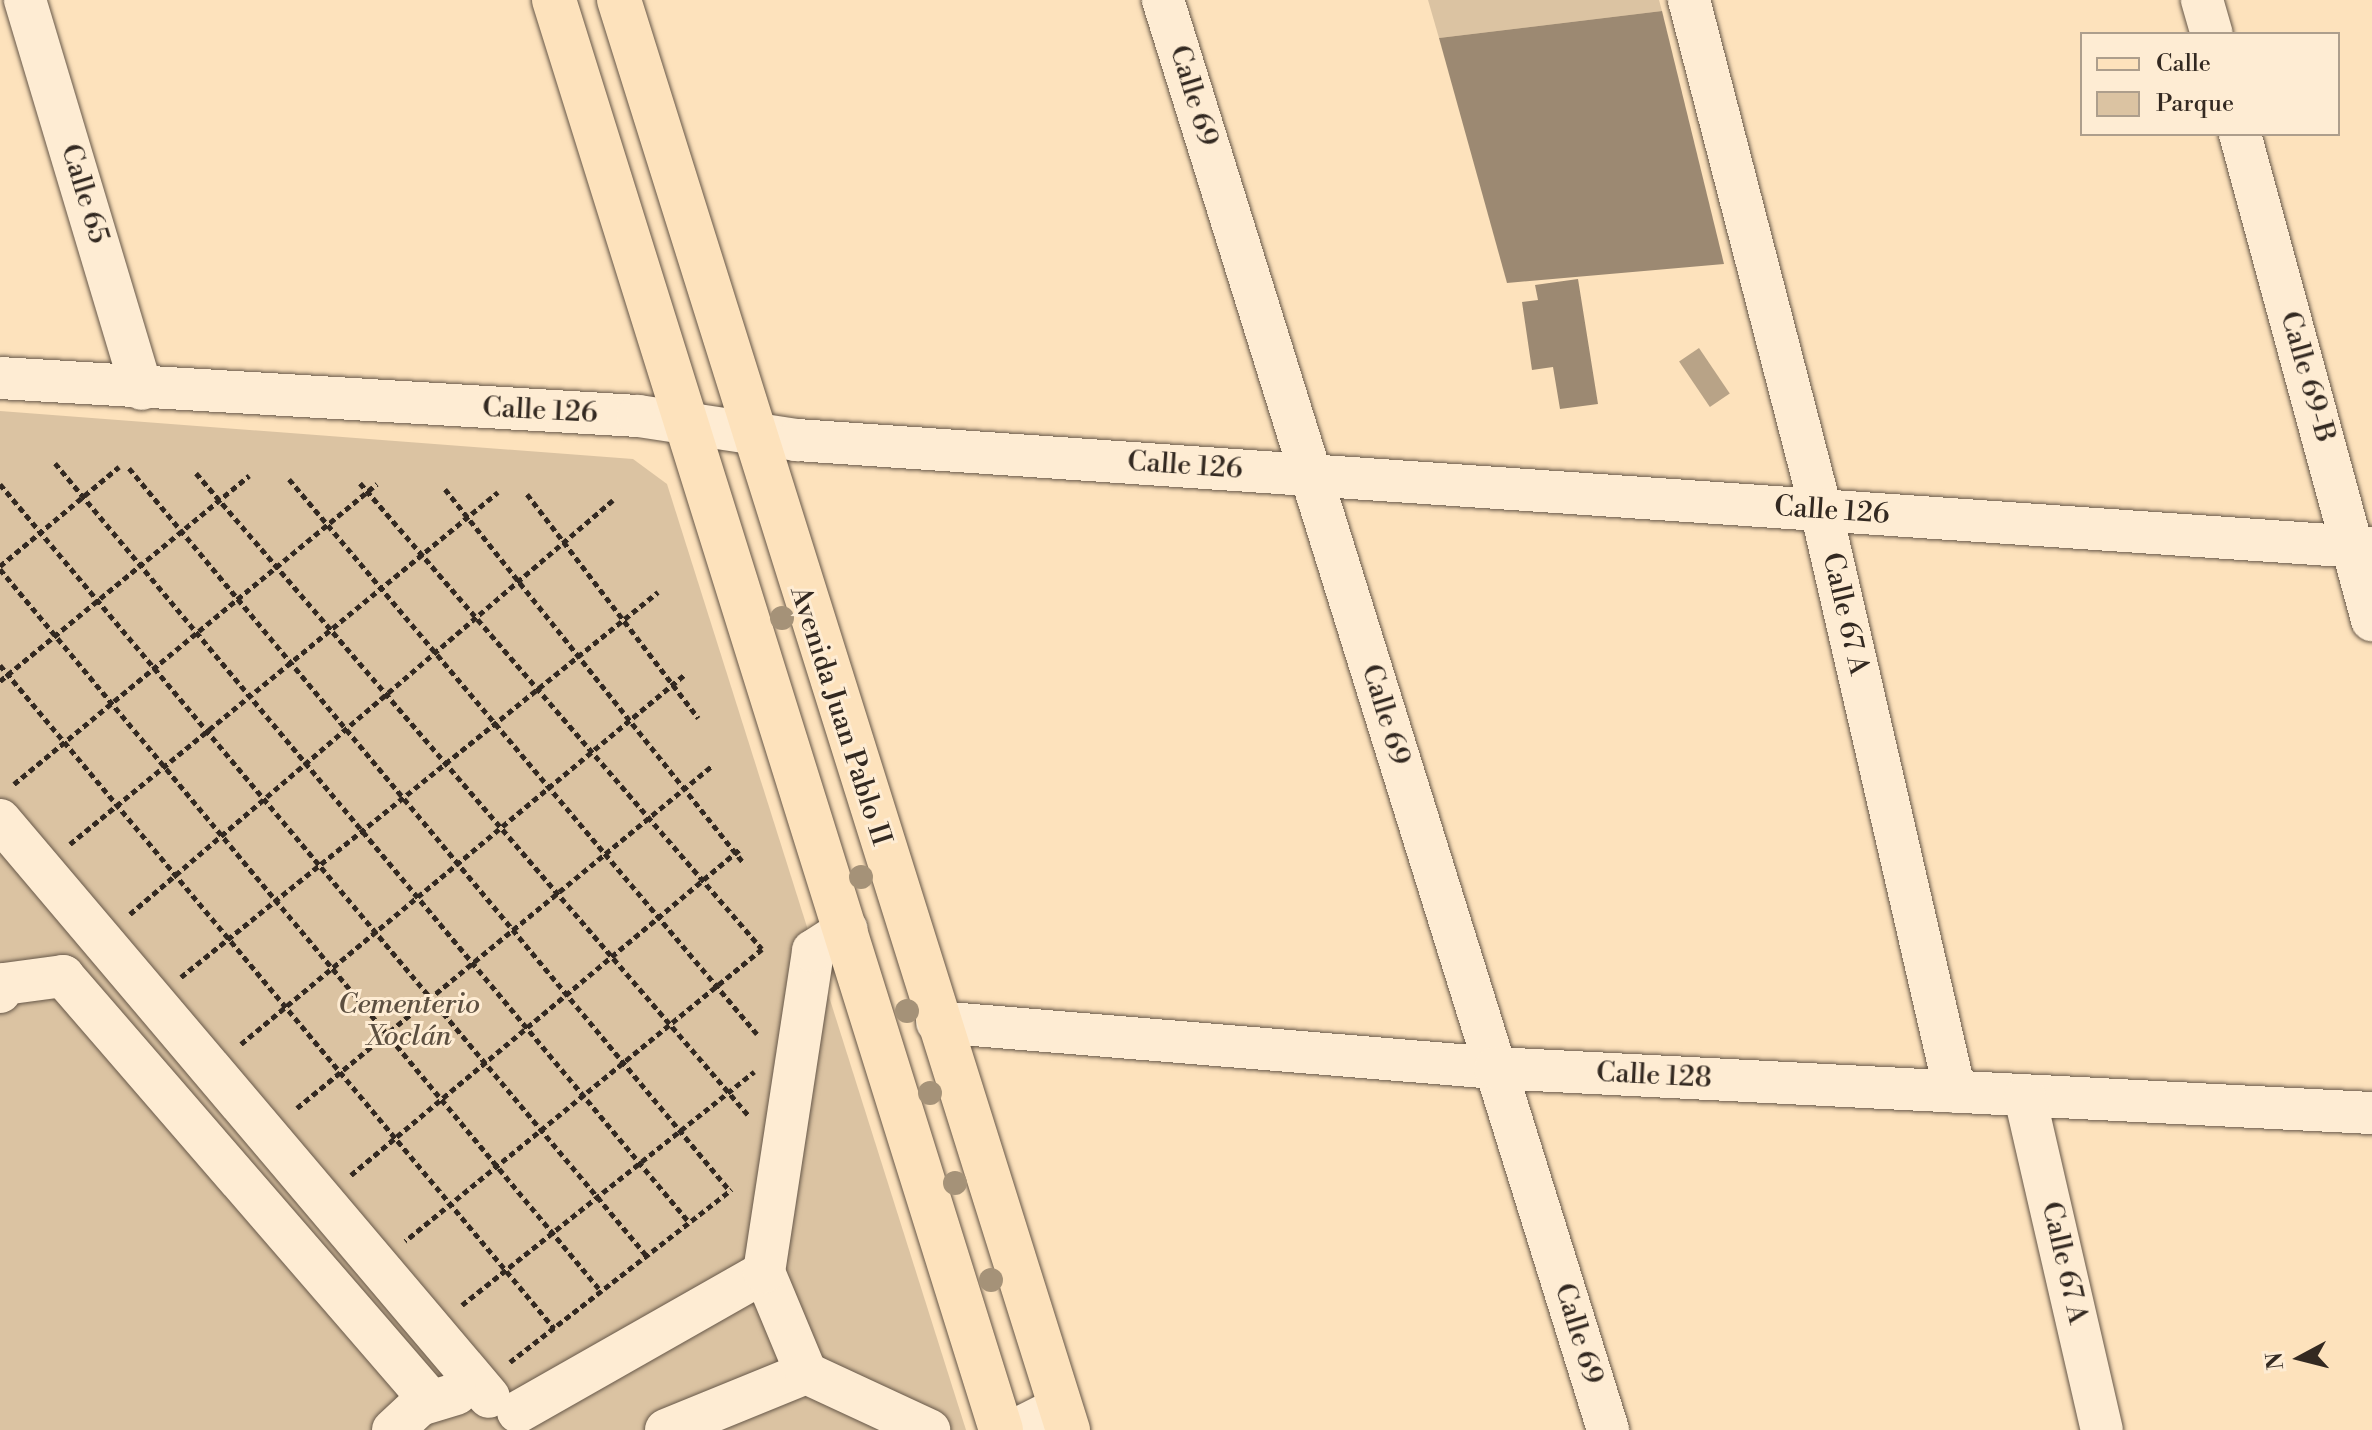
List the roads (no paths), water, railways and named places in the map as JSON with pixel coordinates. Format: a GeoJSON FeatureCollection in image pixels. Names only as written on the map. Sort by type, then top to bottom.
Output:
{"type":"FeatureCollection","features":[{"type":"Feature","properties":{"kind":"main road","name":"Avenida Juan Pablo II"},"geometry":{"type":"LineString","coordinates":[[554,0],[683,422],[847,929],[1001,1430]]}},
{"type":"Feature","properties":{"kind":"main road","name":"Avenida Juan Pablo II"},"geometry":{"type":"LineString","coordinates":[[619,0],[749,433],[1064,1418]]}},
{"type":"Feature","properties":{"kind":"street","name":"Calle 65"},"geometry":{"type":"LineString","coordinates":[[25,0],[142,389]]}},
{"type":"Feature","properties":{"kind":"street","name":"Calle 69"},"geometry":{"type":"LineString","coordinates":[[1163,0],[1608,1430]]}},
{"type":"Feature","properties":{"kind":"street","name":"Calle 67 A"},"geometry":{"type":"LineString","coordinates":[[1689,0],[1821,510],[1955,1092]]}},
{"type":"Feature","properties":{"kind":"street"},"geometry":{"type":"LineString","coordinates":[[2202,0],[2211,32]]}},
{"type":"Feature","properties":{"kind":"street","name":"Calle 69-B"},"geometry":{"type":"LineString","coordinates":[[2241,136],[2363,547],[2372,620]]}},
{"type":"Feature","properties":{"kind":"street","name":"Calle 126"},"geometry":{"type":"LineString","coordinates":[[0,378],[683,422],[749,433],[1311,475],[2363,547]]}},
{"type":"Feature","properties":{"kind":"street"},"geometry":{"type":"LineString","coordinates":[[4,824],[513,1400]]}},
{"type":"Feature","properties":{"kind":"street"},"geometry":{"type":"LineString","coordinates":[[847,929],[813,951],[764,1272],[806,1373],[929,1430]]}},
{"type":"Feature","properties":{"kind":"street"},"geometry":{"type":"LineString","coordinates":[[0,992],[4,984],[63,976],[430,1400]]}},
{"type":"Feature","properties":{"kind":"street","name":"Calle 128"},"geometry":{"type":"LineString","coordinates":[[937,1022],[1495,1068],[2372,1113]]}},
{"type":"Feature","properties":{"kind":"street","name":"Calle 67 A"},"geometry":{"type":"LineString","coordinates":[[2025,1097],[2102,1430]]}},
{"type":"Feature","properties":{"kind":"street"},"geometry":{"type":"LineString","coordinates":[[393,1430],[430,1400],[513,1400],[764,1272]]}},
{"type":"Feature","properties":{"kind":"street"},"geometry":{"type":"LineString","coordinates":[[666,1430],[806,1373]]}},
{"type":"Feature","properties":{"kind":"street"},"geometry":{"type":"LineString","coordinates":[[1015,1430],[1064,1418]]}},
{"type":"Feature","properties":{"kind":"park label","name":"Cementerio Xoclán"},"geometry":{"type":"Point","coordinates":[409,1021]}}]}
